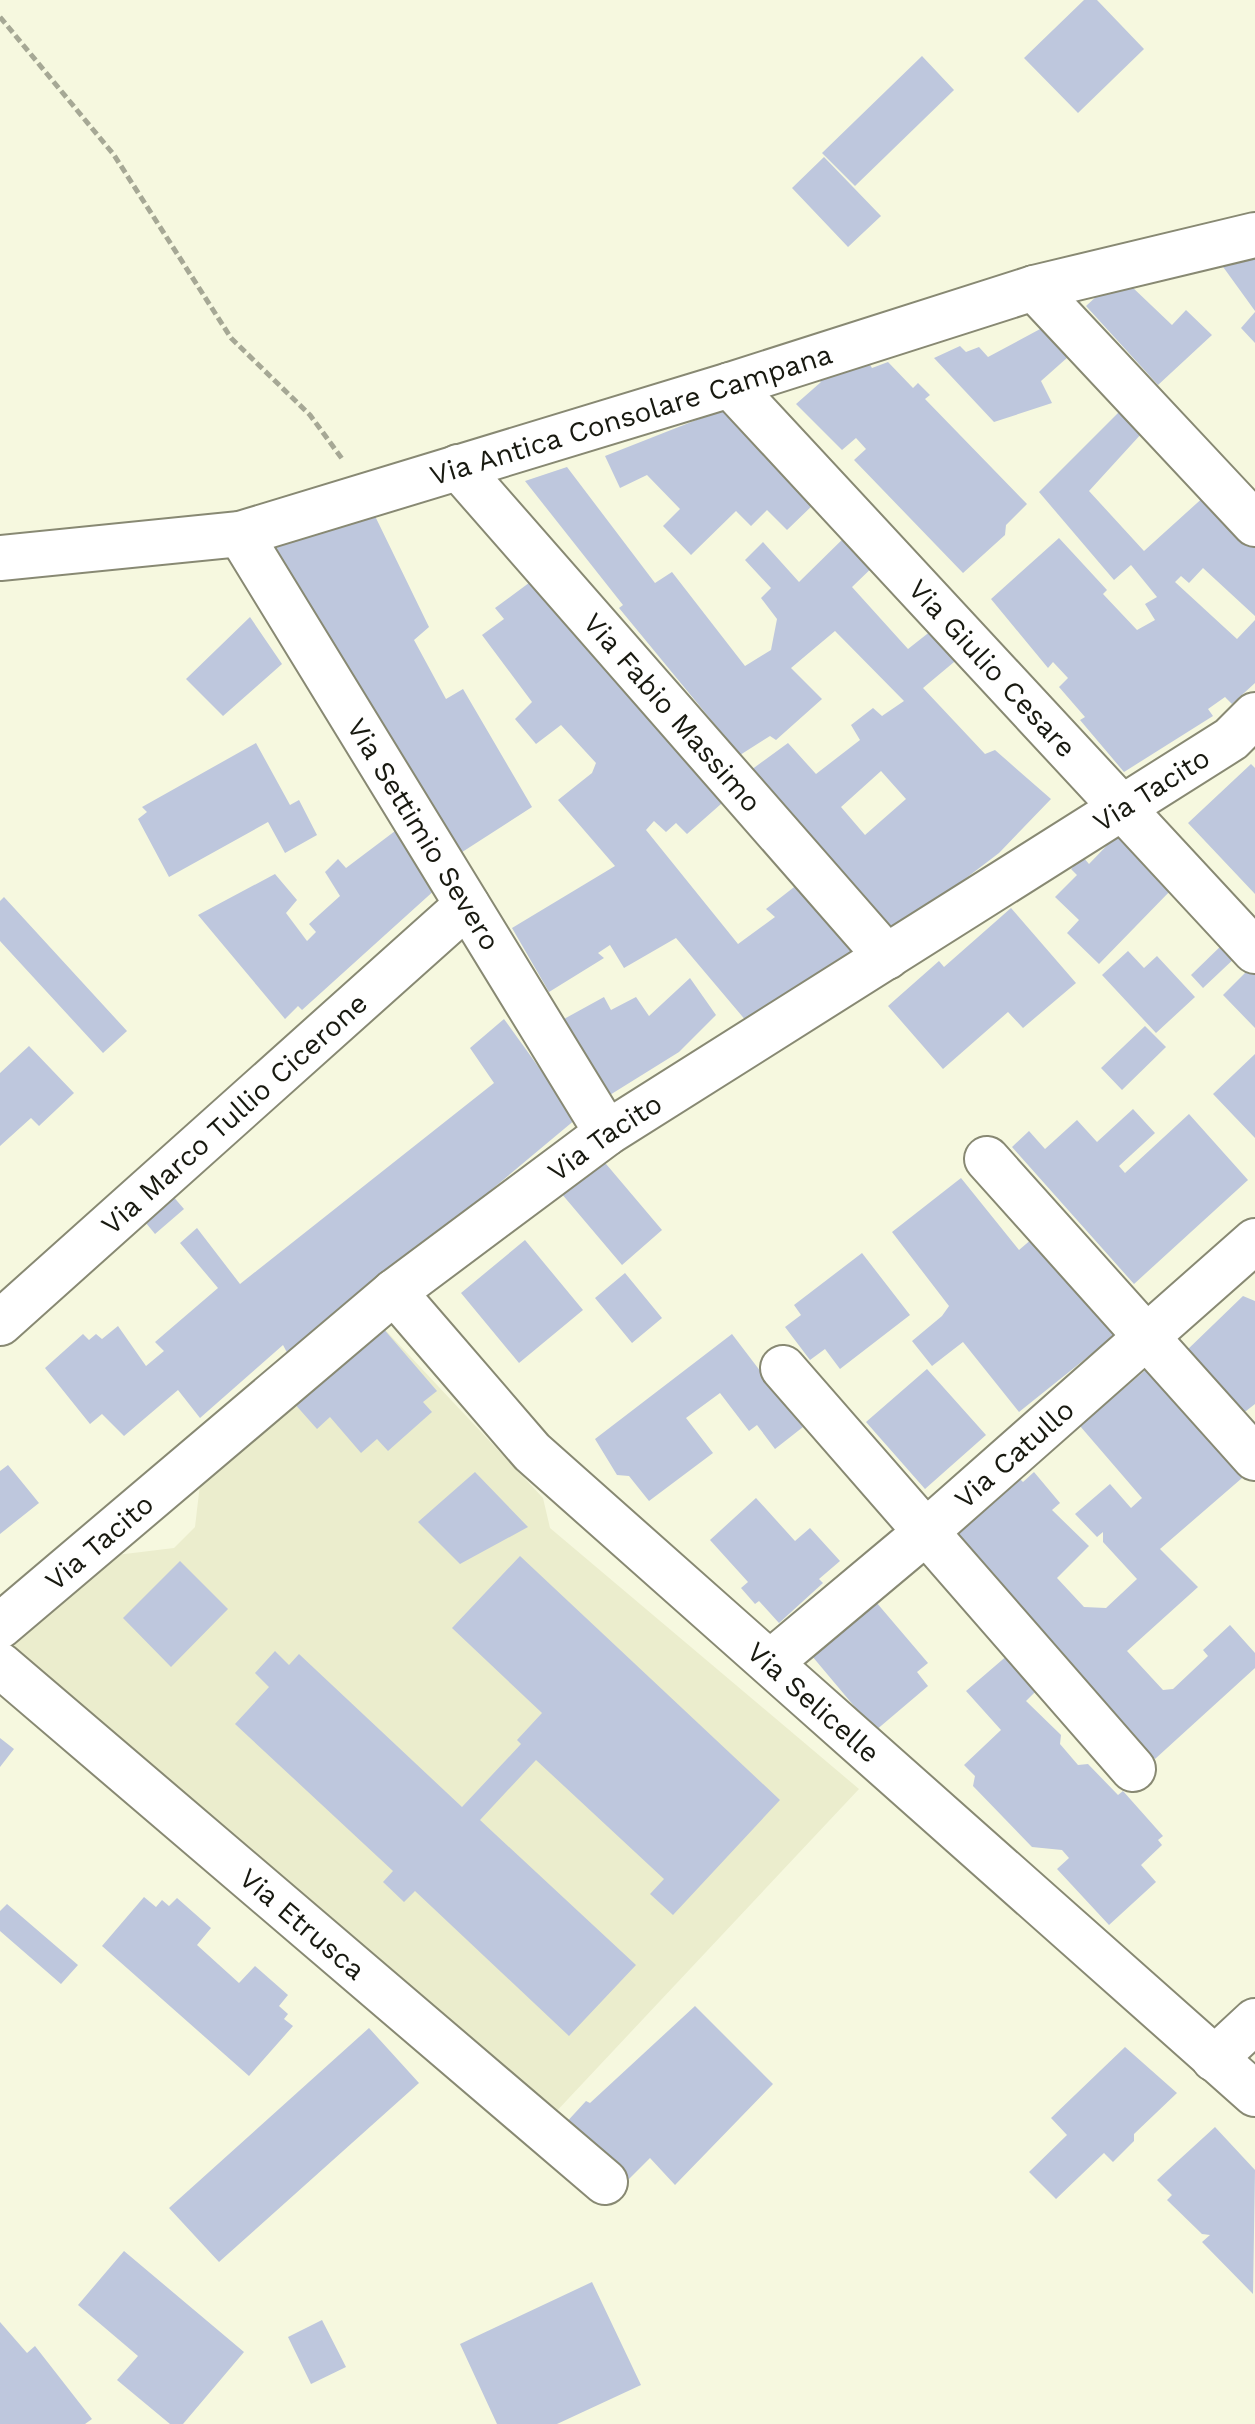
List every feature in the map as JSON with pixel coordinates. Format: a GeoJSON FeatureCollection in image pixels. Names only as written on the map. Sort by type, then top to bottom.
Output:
{"type":"FeatureCollection","features":[{"type":"Feature","properties":{"kind":"street","name":"Via Antica Consolare Campana"},"geometry":{"type":"LineString","coordinates":[[0,558],[240,534],[730,385],[1034,288],[1255,235]]}},
{"type":"Feature","properties":{"kind":"street"},"geometry":{"type":"LineString","coordinates":[[1034,288],[1255,524]]}},
{"type":"Feature","properties":{"kind":"street","name":"Via Giulio Cesare"},"geometry":{"type":"LineString","coordinates":[[730,385],[1255,951]]}},
{"type":"Feature","properties":{"kind":"street","name":"Via Fabio Massimo"},"geometry":{"type":"LineString","coordinates":[[458,467],[887,957]]}},
{"type":"Feature","properties":{"kind":"street","name":"Via Settimio Severo"},"geometry":{"type":"LineString","coordinates":[[240,534],[607,1133]]}},
{"type":"Feature","properties":{"kind":"street","name":"Via Tacito"},"geometry":{"type":"LineString","coordinates":[[0,1626],[394,1292],[607,1133],[1231,739],[1255,715]]}},
{"type":"Feature","properties":{"kind":"street","name":"Via Marco Tullio Cicerone"},"geometry":{"type":"LineString","coordinates":[[0,1323],[467,905]]}},
{"type":"Feature","properties":{"kind":"street"},"geometry":{"type":"LineString","coordinates":[[987,1159],[1255,1458]]}},
{"type":"Feature","properties":{"kind":"street","name":"Via Catullo"},"geometry":{"type":"LineString","coordinates":[[771,1662],[926,1532],[1255,1241]]}},
{"type":"Feature","properties":{"kind":"street","name":"Via Selicelle"},"geometry":{"type":"LineString","coordinates":[[394,1292],[532,1452],[1255,2094]]}},
{"type":"Feature","properties":{"kind":"street"},"geometry":{"type":"LineString","coordinates":[[783,1368],[1133,1769]]}},
{"type":"Feature","properties":{"kind":"street","name":"Via Etrusca"},"geometry":{"type":"LineString","coordinates":[[0,1665],[605,2182]]}},
{"type":"Feature","properties":{"kind":"street"},"geometry":{"type":"LineString","coordinates":[[1214,2059],[1255,2021]]}},
{"type":"Feature","properties":{"kind":"path"},"geometry":{"type":"LineString","coordinates":[[0,17],[114,155],[231,338],[310,415],[370,496]]}},
{"type":"Feature","properties":{"kind":"shaded area"},"geometry":{"type":"Polygon","coordinates":[[[376,1320],[543,1498],[550,1528],[859,1789],[553,2115],[4,1648],[100,1557],[174,1548],[195,1527],[202,1467],[376,1320]]]}},
{"type":"Feature","properties":{"kind":"building"},"geometry":{"type":"Polygon","coordinates":[[[1084,0],[1097,0],[1144,49],[1078,113],[1024,58],[1084,0]]]}},
{"type":"Feature","properties":{"kind":"building"},"geometry":{"type":"Polygon","coordinates":[[[922,56],[954,90],[855,186],[822,153],[922,56]]]}},
{"type":"Feature","properties":{"kind":"building"},"geometry":{"type":"Polygon","coordinates":[[[824,157],[881,216],[848,247],[792,188],[824,157]]]}},
{"type":"Feature","properties":{"kind":"building"},"geometry":{"type":"Polygon","coordinates":[[[1255,252],[1255,311],[1221,264],[1255,252]]]}},
{"type":"Feature","properties":{"kind":"building"},"geometry":{"type":"Polygon","coordinates":[[[1130,285],[1172,325],[1186,310],[1212,335],[1158,385],[1086,306],[1098,295],[1130,285]]]}},
{"type":"Feature","properties":{"kind":"building"},"geometry":{"type":"Polygon","coordinates":[[[1255,312],[1255,343],[1241,328],[1255,312]]]}},
{"type":"Feature","properties":{"kind":"building"},"geometry":{"type":"Polygon","coordinates":[[[1042,328],[1068,357],[1041,381],[1052,403],[994,422],[934,358],[960,346],[966,352],[979,347],[988,357],[1042,328]]]}},
{"type":"Feature","properties":{"kind":"building"},"geometry":{"type":"Polygon","coordinates":[[[867,360],[872,368],[888,362],[913,388],[918,383],[930,395],[925,399],[1027,504],[1006,525],[1005,535],[963,573],[854,460],[866,449],[856,438],[842,450],[796,404],[821,382],[815,377],[867,360]]]}},
{"type":"Feature","properties":{"kind":"building"},"geometry":{"type":"Polygon","coordinates":[[[737,404],[816,502],[787,530],[767,510],[751,526],[736,511],[691,555],[663,526],[680,509],[647,475],[620,488],[605,456],[737,404]]]}},
{"type":"Feature","properties":{"kind":"building"},"geometry":{"type":"Polygon","coordinates":[[[1120,411],[1142,433],[1089,491],[1144,551],[1207,494],[1255,544],[1255,616],[1203,568],[1189,583],[1181,576],[1175,582],[1237,639],[1255,620],[1255,683],[1232,704],[1225,697],[1208,709],[1213,716],[1124,772],[1080,720],[1085,717],[1059,687],[1068,678],[1053,662],[1048,668],[991,599],[1059,538],[1107,590],[1103,594],[1137,630],[1155,620],[1145,604],[1157,597],[1131,565],[1114,580],[1039,492],[1120,411]]]}},
{"type":"Feature","properties":{"kind":"building"},"geometry":{"type":"Polygon","coordinates":[[[567,467],[655,583],[672,572],[745,666],[771,650],[777,619],[761,598],[771,588],[745,560],[763,542],[799,582],[853,529],[881,559],[852,587],[908,649],[941,623],[966,652],[923,688],[985,754],[995,750],[1051,799],[999,853],[890,936],[751,770],[788,743],[816,774],[860,740],[851,725],[873,708],[882,716],[904,701],[835,631],[791,668],[822,699],[776,740],[770,736],[740,755],[619,608],[623,605],[525,481],[567,467]],[[881,771],[841,807],[865,835],[906,799],[881,771]]]}},
{"type":"Feature","properties":{"kind":"building"},"geometry":{"type":"Polygon","coordinates":[[[375,516],[429,627],[414,640],[446,699],[463,689],[532,807],[456,856],[273,545],[375,516]]]}},
{"type":"Feature","properties":{"kind":"building"},"geometry":{"type":"Polygon","coordinates":[[[545,571],[730,796],[687,834],[676,823],[666,832],[654,821],[646,830],[738,944],[775,917],[766,909],[798,884],[857,950],[747,1022],[676,938],[624,968],[610,945],[598,953],[604,958],[549,992],[512,928],[615,866],[558,800],[592,773],[596,763],[561,725],[536,744],[515,719],[532,702],[482,635],[504,619],[495,608],[545,571]]]}},
{"type":"Feature","properties":{"kind":"building"},"geometry":{"type":"Polygon","coordinates":[[[250,617],[282,664],[223,716],[186,679],[250,617]]]}},
{"type":"Feature","properties":{"kind":"building"},"geometry":{"type":"Polygon","coordinates":[[[256,743],[290,805],[299,800],[317,835],[285,853],[268,822],[169,877],[138,819],[147,812],[142,807],[256,743]]]}},
{"type":"Feature","properties":{"kind":"building"},"geometry":{"type":"Polygon","coordinates":[[[1251,764],[1255,768],[1255,894],[1188,823],[1251,764]]]}},
{"type":"Feature","properties":{"kind":"building"},"geometry":{"type":"Polygon","coordinates":[[[403,825],[437,888],[302,1010],[298,1006],[285,1019],[198,915],[275,874],[297,900],[286,913],[307,941],[316,932],[309,924],[340,896],[325,872],[338,859],[346,868],[403,825]]]}},
{"type":"Feature","properties":{"kind":"building"},"geometry":{"type":"Polygon","coordinates":[[[1117,835],[1172,889],[1099,964],[1067,933],[1079,920],[1055,897],[1077,875],[1071,869],[1083,857],[1089,864],[1117,835]]]}},
{"type":"Feature","properties":{"kind":"building"},"geometry":{"type":"Polygon","coordinates":[[[4,897],[127,1031],[103,1053],[0,941],[0,901],[4,897]]]}},
{"type":"Feature","properties":{"kind":"building"},"geometry":{"type":"Polygon","coordinates":[[[1011,908],[1076,983],[1023,1028],[1008,1012],[943,1069],[888,1006],[939,961],[944,967],[1011,908]]]}},
{"type":"Feature","properties":{"kind":"building"},"geometry":{"type":"Polygon","coordinates":[[[1226,941],[1238,955],[1203,988],[1191,975],[1226,941]]]}},
{"type":"Feature","properties":{"kind":"building"},"geometry":{"type":"Polygon","coordinates":[[[1128,951],[1144,968],[1157,956],[1195,997],[1156,1033],[1102,975],[1128,951]]]}},
{"type":"Feature","properties":{"kind":"building"},"geometry":{"type":"Polygon","coordinates":[[[1250,968],[1255,973],[1255,1028],[1223,995],[1250,968]]]}},
{"type":"Feature","properties":{"kind":"building"},"geometry":{"type":"Polygon","coordinates":[[[690,978],[716,1015],[679,1052],[605,1098],[569,1044],[576,1040],[564,1019],[604,997],[611,1010],[636,997],[649,1016],[690,978]]]}},
{"type":"Feature","properties":{"kind":"building"},"geometry":{"type":"Polygon","coordinates":[[[504,1019],[576,1119],[290,1358],[283,1345],[200,1418],[178,1390],[124,1436],[102,1414],[90,1424],[45,1368],[83,1334],[89,1340],[96,1334],[102,1339],[118,1326],[146,1366],[164,1351],[155,1342],[218,1288],[180,1243],[197,1228],[240,1284],[494,1083],[470,1048],[504,1019]]]}},
{"type":"Feature","properties":{"kind":"building"},"geometry":{"type":"Polygon","coordinates":[[[1145,1026],[1166,1047],[1122,1090],[1101,1068],[1145,1026]]]}},
{"type":"Feature","properties":{"kind":"building"},"geometry":{"type":"Polygon","coordinates":[[[29,1046],[74,1093],[39,1126],[31,1118],[0,1146],[0,1073],[29,1046]]]}},
{"type":"Feature","properties":{"kind":"building"},"geometry":{"type":"Polygon","coordinates":[[[1255,1054],[1255,1138],[1213,1094],[1255,1054]]]}},
{"type":"Feature","properties":{"kind":"building"},"geometry":{"type":"Polygon","coordinates":[[[1133,1109],[1155,1133],[1119,1166],[1125,1173],[1189,1114],[1248,1180],[1134,1284],[1012,1147],[1029,1131],[1045,1149],[1077,1120],[1097,1142],[1133,1109]]]}},
{"type":"Feature","properties":{"kind":"building"},"geometry":{"type":"Polygon","coordinates":[[[601,1158],[662,1230],[622,1265],[561,1193],[601,1158]]]}},
{"type":"Feature","properties":{"kind":"building"},"geometry":{"type":"Polygon","coordinates":[[[961,1178],[1019,1250],[1040,1232],[1120,1331],[1019,1412],[963,1342],[932,1366],[912,1341],[942,1316],[949,1306],[892,1232],[961,1178]]]}},
{"type":"Feature","properties":{"kind":"building"},"geometry":{"type":"Polygon","coordinates":[[[165,1187],[184,1209],[155,1234],[137,1212],[165,1187]]]}},
{"type":"Feature","properties":{"kind":"building"},"geometry":{"type":"Polygon","coordinates":[[[525,1240],[583,1310],[519,1363],[461,1293],[525,1240]]]}},
{"type":"Feature","properties":{"kind":"building"},"geometry":{"type":"Polygon","coordinates":[[[862,1253],[910,1315],[840,1369],[825,1349],[810,1360],[785,1327],[801,1315],[794,1305],[862,1253]]]}},
{"type":"Feature","properties":{"kind":"building"},"geometry":{"type":"Polygon","coordinates":[[[625,1273],[662,1318],[632,1343],[595,1298],[625,1273]]]}},
{"type":"Feature","properties":{"kind":"building"},"geometry":{"type":"Polygon","coordinates":[[[1243,1296],[1255,1301],[1255,1404],[1246,1411],[1234,1411],[1185,1352],[1243,1296]]]}},
{"type":"Feature","properties":{"kind":"building"},"geometry":{"type":"Polygon","coordinates":[[[376,1320],[437,1391],[423,1402],[432,1412],[388,1451],[377,1439],[361,1453],[330,1417],[317,1429],[293,1402],[376,1320]]]}},
{"type":"Feature","properties":{"kind":"building"},"geometry":{"type":"Polygon","coordinates":[[[732,1334],[803,1427],[775,1449],[757,1425],[749,1431],[720,1393],[686,1418],[713,1453],[649,1501],[629,1476],[617,1475],[595,1439],[732,1334]]]}},
{"type":"Feature","properties":{"kind":"building"},"geometry":{"type":"Polygon","coordinates":[[[1149,1367],[1249,1472],[1160,1549],[1198,1587],[1127,1651],[1163,1690],[1173,1689],[1208,1656],[1203,1650],[1230,1625],[1255,1653],[1255,1668],[1155,1759],[952,1531],[1018,1477],[1023,1482],[1034,1472],[1060,1503],[1052,1510],[1089,1546],[1057,1578],[1084,1607],[1106,1608],[1137,1579],[1103,1542],[1103,1532],[1097,1537],[1075,1514],[1110,1484],[1131,1508],[1142,1498],[1080,1426],[1149,1367]]]}},
{"type":"Feature","properties":{"kind":"building"},"geometry":{"type":"Polygon","coordinates":[[[927,1369],[986,1435],[925,1489],[866,1422],[927,1369]]]}},
{"type":"Feature","properties":{"kind":"building"},"geometry":{"type":"Polygon","coordinates":[[[8,1465],[39,1503],[0,1534],[0,1471],[8,1465]]]}},
{"type":"Feature","properties":{"kind":"building"},"geometry":{"type":"Polygon","coordinates":[[[475,1472],[528,1527],[460,1564],[418,1522],[475,1472]]]}},
{"type":"Feature","properties":{"kind":"building"},"geometry":{"type":"Polygon","coordinates":[[[756,1498],[795,1541],[810,1528],[840,1561],[819,1579],[823,1583],[779,1623],[759,1601],[755,1604],[741,1588],[748,1582],[710,1540],[756,1498]]]}},
{"type":"Feature","properties":{"kind":"building"},"geometry":{"type":"Polygon","coordinates":[[[520,1556],[780,1800],[673,1915],[650,1894],[664,1879],[536,1760],[480,1820],[636,1965],[569,2036],[415,1891],[404,1902],[383,1882],[393,1871],[235,1724],[269,1687],[255,1673],[275,1651],[289,1665],[299,1654],[462,1807],[521,1744],[517,1740],[542,1713],[452,1628],[520,1556]]]}},
{"type":"Feature","properties":{"kind":"building"},"geometry":{"type":"Polygon","coordinates":[[[180,1561],[228,1609],[171,1667],[123,1618],[180,1561]]]}},
{"type":"Feature","properties":{"kind":"building"},"geometry":{"type":"Polygon","coordinates":[[[876,1602],[928,1663],[917,1672],[928,1686],[875,1731],[812,1656],[876,1602]]]}},
{"type":"Feature","properties":{"kind":"building"},"geometry":{"type":"Polygon","coordinates":[[[1009,1654],[1040,1687],[1026,1701],[1061,1735],[1060,1744],[1078,1765],[1088,1764],[1118,1795],[1123,1791],[1163,1836],[1158,1840],[1162,1845],[1141,1865],[1156,1882],[1109,1925],[1057,1869],[1069,1858],[1062,1850],[1032,1847],[973,1786],[975,1776],[964,1765],[1001,1730],[966,1691],[1009,1654]]]}},
{"type":"Feature","properties":{"kind":"building"},"geometry":{"type":"Polygon","coordinates":[[[0,1738],[14,1749],[0,1767],[0,1738]]]}},
{"type":"Feature","properties":{"kind":"building"},"geometry":{"type":"Polygon","coordinates":[[[144,1897],[156,1907],[162,1900],[169,1906],[177,1898],[211,1928],[197,1945],[239,1983],[255,1966],[288,1995],[279,2006],[288,2014],[284,2019],[293,2026],[249,2076],[102,1946],[144,1897]]]}},
{"type":"Feature","properties":{"kind":"building"},"geometry":{"type":"Polygon","coordinates":[[[7,1904],[78,1965],[61,1984],[0,1931],[0,1911],[7,1904]]]}},
{"type":"Feature","properties":{"kind":"building"},"geometry":{"type":"Polygon","coordinates":[[[695,2006],[773,2084],[675,2185],[650,2158],[629,2179],[622,2178],[563,2126],[586,2101],[590,2103],[695,2006]]]}},
{"type":"Feature","properties":{"kind":"building"},"geometry":{"type":"Polygon","coordinates":[[[369,2028],[419,2083],[219,2262],[169,2208],[369,2028]]]}},
{"type":"Feature","properties":{"kind":"building"},"geometry":{"type":"Polygon","coordinates":[[[1125,2047],[1177,2093],[1134,2134],[1134,2141],[1113,2162],[1104,2153],[1056,2199],[1029,2172],[1067,2135],[1051,2118],[1125,2047]]]}},
{"type":"Feature","properties":{"kind":"building"},"geometry":{"type":"Polygon","coordinates":[[[1215,2127],[1255,2170],[1253,2294],[1202,2242],[1210,2235],[1202,2234],[1167,2200],[1172,2195],[1157,2180],[1215,2127]]]}},
{"type":"Feature","properties":{"kind":"building"},"geometry":{"type":"Polygon","coordinates":[[[124,2251],[244,2352],[183,2424],[170,2424],[117,2380],[138,2356],[78,2305],[124,2251]]]}},
{"type":"Feature","properties":{"kind":"building"},"geometry":{"type":"Polygon","coordinates":[[[592,2282],[641,2385],[557,2424],[497,2424],[460,2344],[592,2282]]]}},
{"type":"Feature","properties":{"kind":"building"},"geometry":{"type":"Polygon","coordinates":[[[322,2320],[346,2367],[311,2384],[288,2337],[322,2320]]]}},
{"type":"Feature","properties":{"kind":"building"},"geometry":{"type":"Polygon","coordinates":[[[0,2322],[27,2353],[35,2346],[92,2419],[85,2424],[0,2424],[0,2322]]]}}]}
